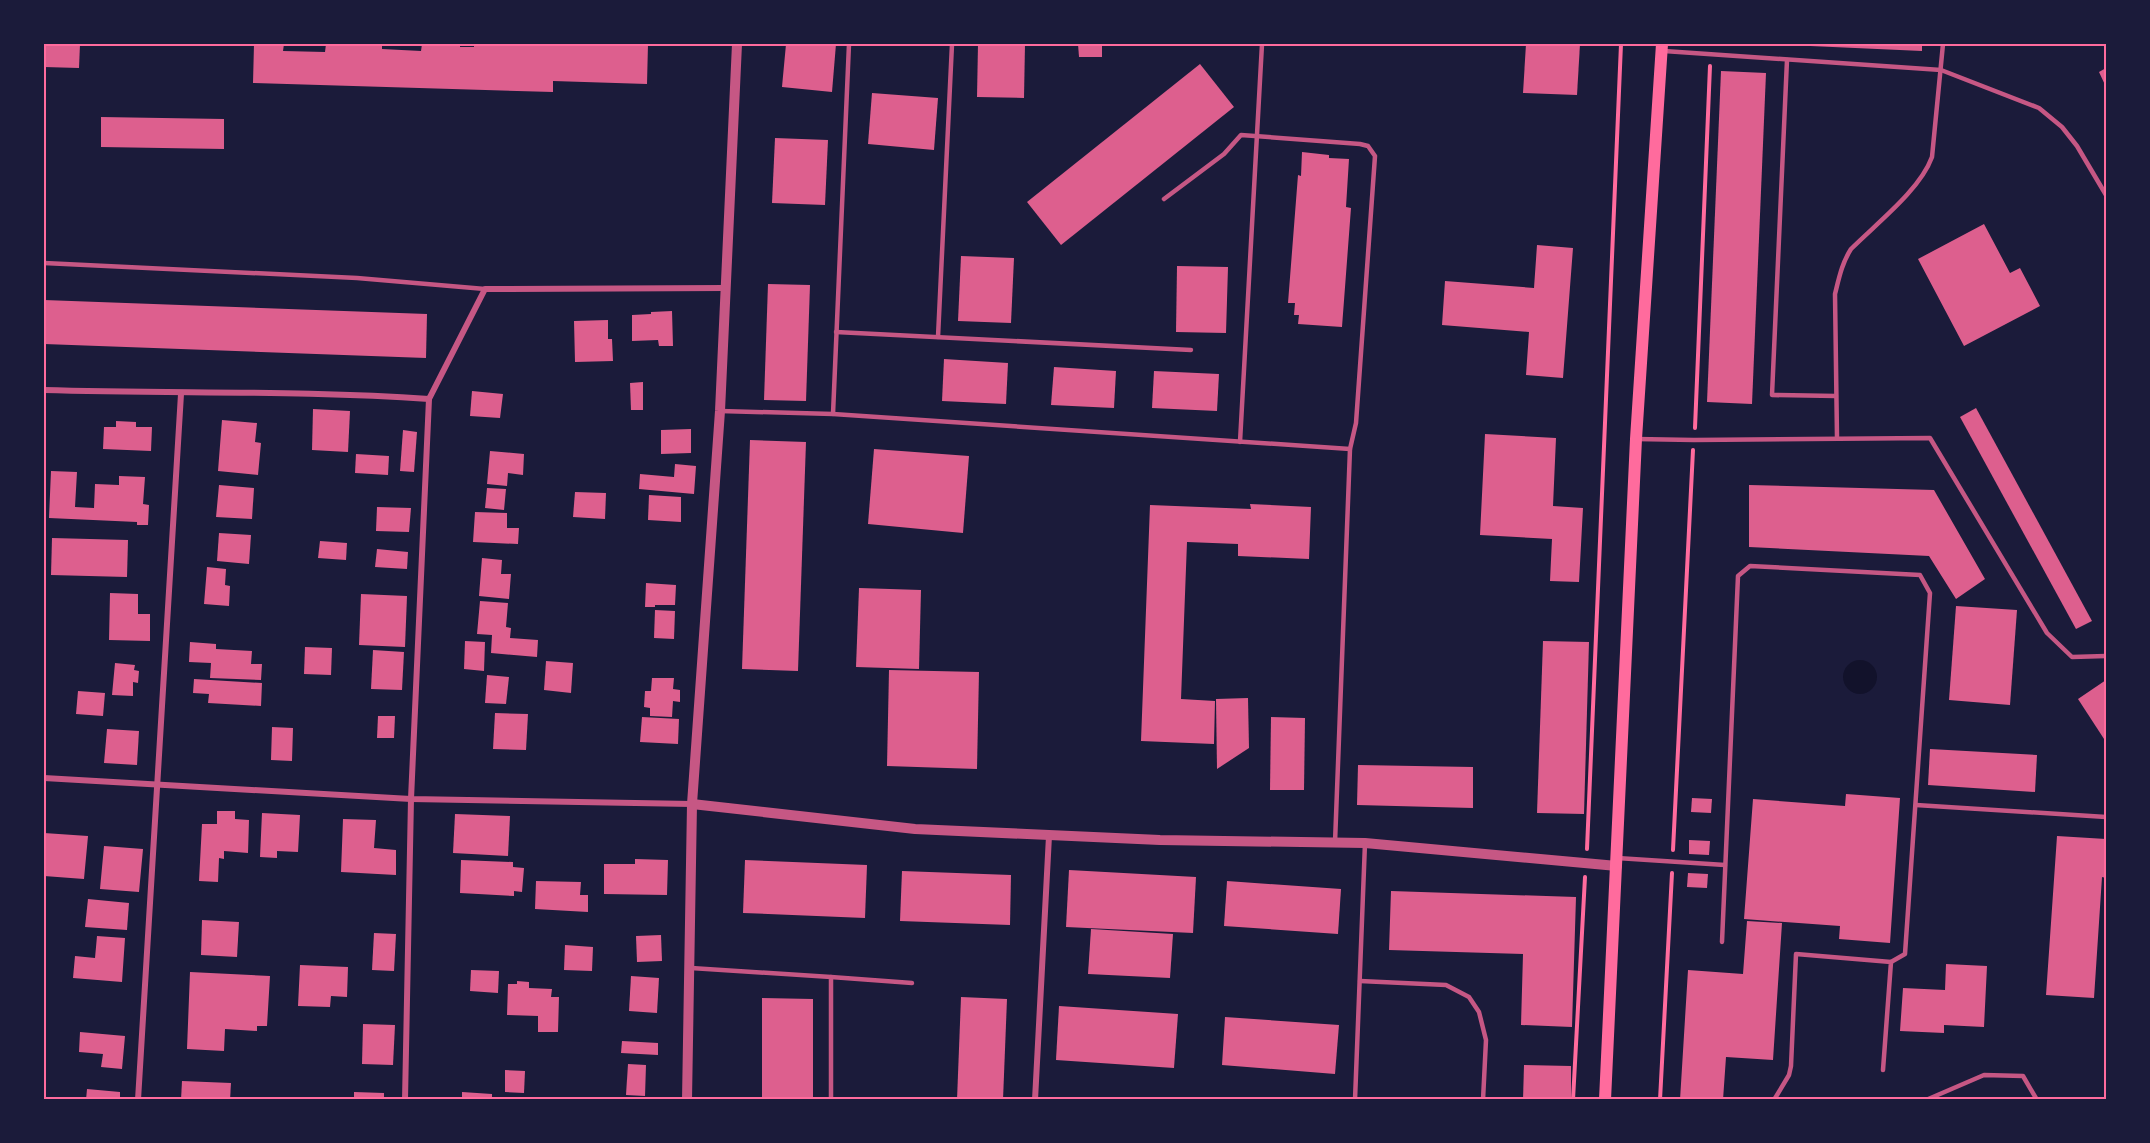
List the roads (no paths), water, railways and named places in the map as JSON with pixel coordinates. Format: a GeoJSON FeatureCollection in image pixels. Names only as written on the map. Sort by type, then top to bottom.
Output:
{"type":"FeatureCollection","features":[{"type":"Feature","properties":{"kind":"main road"},"geometry":{"type":"LineString","coordinates":[[1605,1100],[1636,439],[1662,47]]}},
{"type":"Feature","properties":{"kind":"street"},"geometry":{"type":"LineString","coordinates":[[687,1100],[692,804],[720,411],[737,44]]}},
{"type":"Feature","properties":{"kind":"street"},"geometry":{"type":"LineString","coordinates":[[405,1100],[411,799],[429,399],[485,289],[725,288]]}},
{"type":"Feature","properties":{"kind":"street"},"geometry":{"type":"LineString","coordinates":[[44,390],[181,394],[329,394],[429,399]]}},
{"type":"Feature","properties":{"kind":"street"},"geometry":{"type":"LineString","coordinates":[[138,1100],[181,394]]}},
{"type":"Feature","properties":{"kind":"street"},"geometry":{"type":"LineString","coordinates":[[44,778],[411,799],[692,804],[915,829],[1049,836],[1365,843],[1586,864],[1617,862]]}},
{"type":"Feature","properties":{"kind":"street"},"geometry":{"type":"LineString","coordinates":[[1035,1100],[1049,836]]}},
{"type":"Feature","properties":{"kind":"lane"},"geometry":{"type":"LineString","coordinates":[[833,414],[849,44]]}},
{"type":"Feature","properties":{"kind":"lane"},"geometry":{"type":"LineString","coordinates":[[938,337],[952,44]]}},
{"type":"Feature","properties":{"kind":"lane"},"geometry":{"type":"LineString","coordinates":[[1240,442],[1262,44]]}},
{"type":"Feature","properties":{"kind":"lane"},"geometry":{"type":"LineString","coordinates":[[1837,438],[1835,294],[1839,275],[1851,249],[1916,185],[1927,171],[1932,157],[1943,44]]}},
{"type":"Feature","properties":{"kind":"lane"},"geometry":{"type":"LineString","coordinates":[[1662,47],[1710,54],[1941,70],[2039,108],[2062,127],[2077,146],[2106,195]]}},
{"type":"Feature","properties":{"kind":"lane"},"geometry":{"type":"LineString","coordinates":[[1788,60],[1772,395],[1836,396]]}},
{"type":"Feature","properties":{"kind":"lane"},"geometry":{"type":"LineString","coordinates":[[1164,199],[1224,153],[1241,135],[1360,144],[1368,146],[1375,156],[1356,423],[1350,449],[1335,843]]}},
{"type":"Feature","properties":{"kind":"lane"},"geometry":{"type":"LineString","coordinates":[[44,263],[357,278],[485,289]]}},
{"type":"Feature","properties":{"kind":"lane"},"geometry":{"type":"LineString","coordinates":[[836,332],[1191,350]]}},
{"type":"Feature","properties":{"kind":"lane"},"geometry":{"type":"LineString","coordinates":[[720,411],[833,414],[1350,449]]}},
{"type":"Feature","properties":{"kind":"lane"},"geometry":{"type":"LineString","coordinates":[[1636,439],[1930,438],[2047,633],[2073,657],[2106,656]]}},
{"type":"Feature","properties":{"kind":"lane"},"geometry":{"type":"LineString","coordinates":[[1722,942],[1738,576],[1750,566],[1920,575],[1930,593],[1905,954],[1891,962],[1796,954],[1791,1066],[1789,1075],[1774,1100]]}},
{"type":"Feature","properties":{"kind":"lane"},"geometry":{"type":"LineString","coordinates":[[1916,805],[2106,817]]}},
{"type":"Feature","properties":{"kind":"lane"},"geometry":{"type":"LineString","coordinates":[[1355,1100],[1365,843]]}},
{"type":"Feature","properties":{"kind":"lane"},"geometry":{"type":"LineString","coordinates":[[1617,862],[1672,861],[1725,865]]}},
{"type":"Feature","properties":{"kind":"lane"},"geometry":{"type":"LineString","coordinates":[[1883,1070],[1891,962]]}},
{"type":"Feature","properties":{"kind":"lane"},"geometry":{"type":"LineString","coordinates":[[691,968],[912,983]]}},
{"type":"Feature","properties":{"kind":"lane"},"geometry":{"type":"LineString","coordinates":[[831,977],[831,1100]]}},
{"type":"Feature","properties":{"kind":"lane"},"geometry":{"type":"LineString","coordinates":[[1360,981],[1446,986],[1469,997],[1479,1012],[1486,1040],[1483,1100]]}},
{"type":"Feature","properties":{"kind":"lane"},"geometry":{"type":"LineString","coordinates":[[1926,1100],[1984,1075],[2023,1076],[2037,1100]]}}]}
